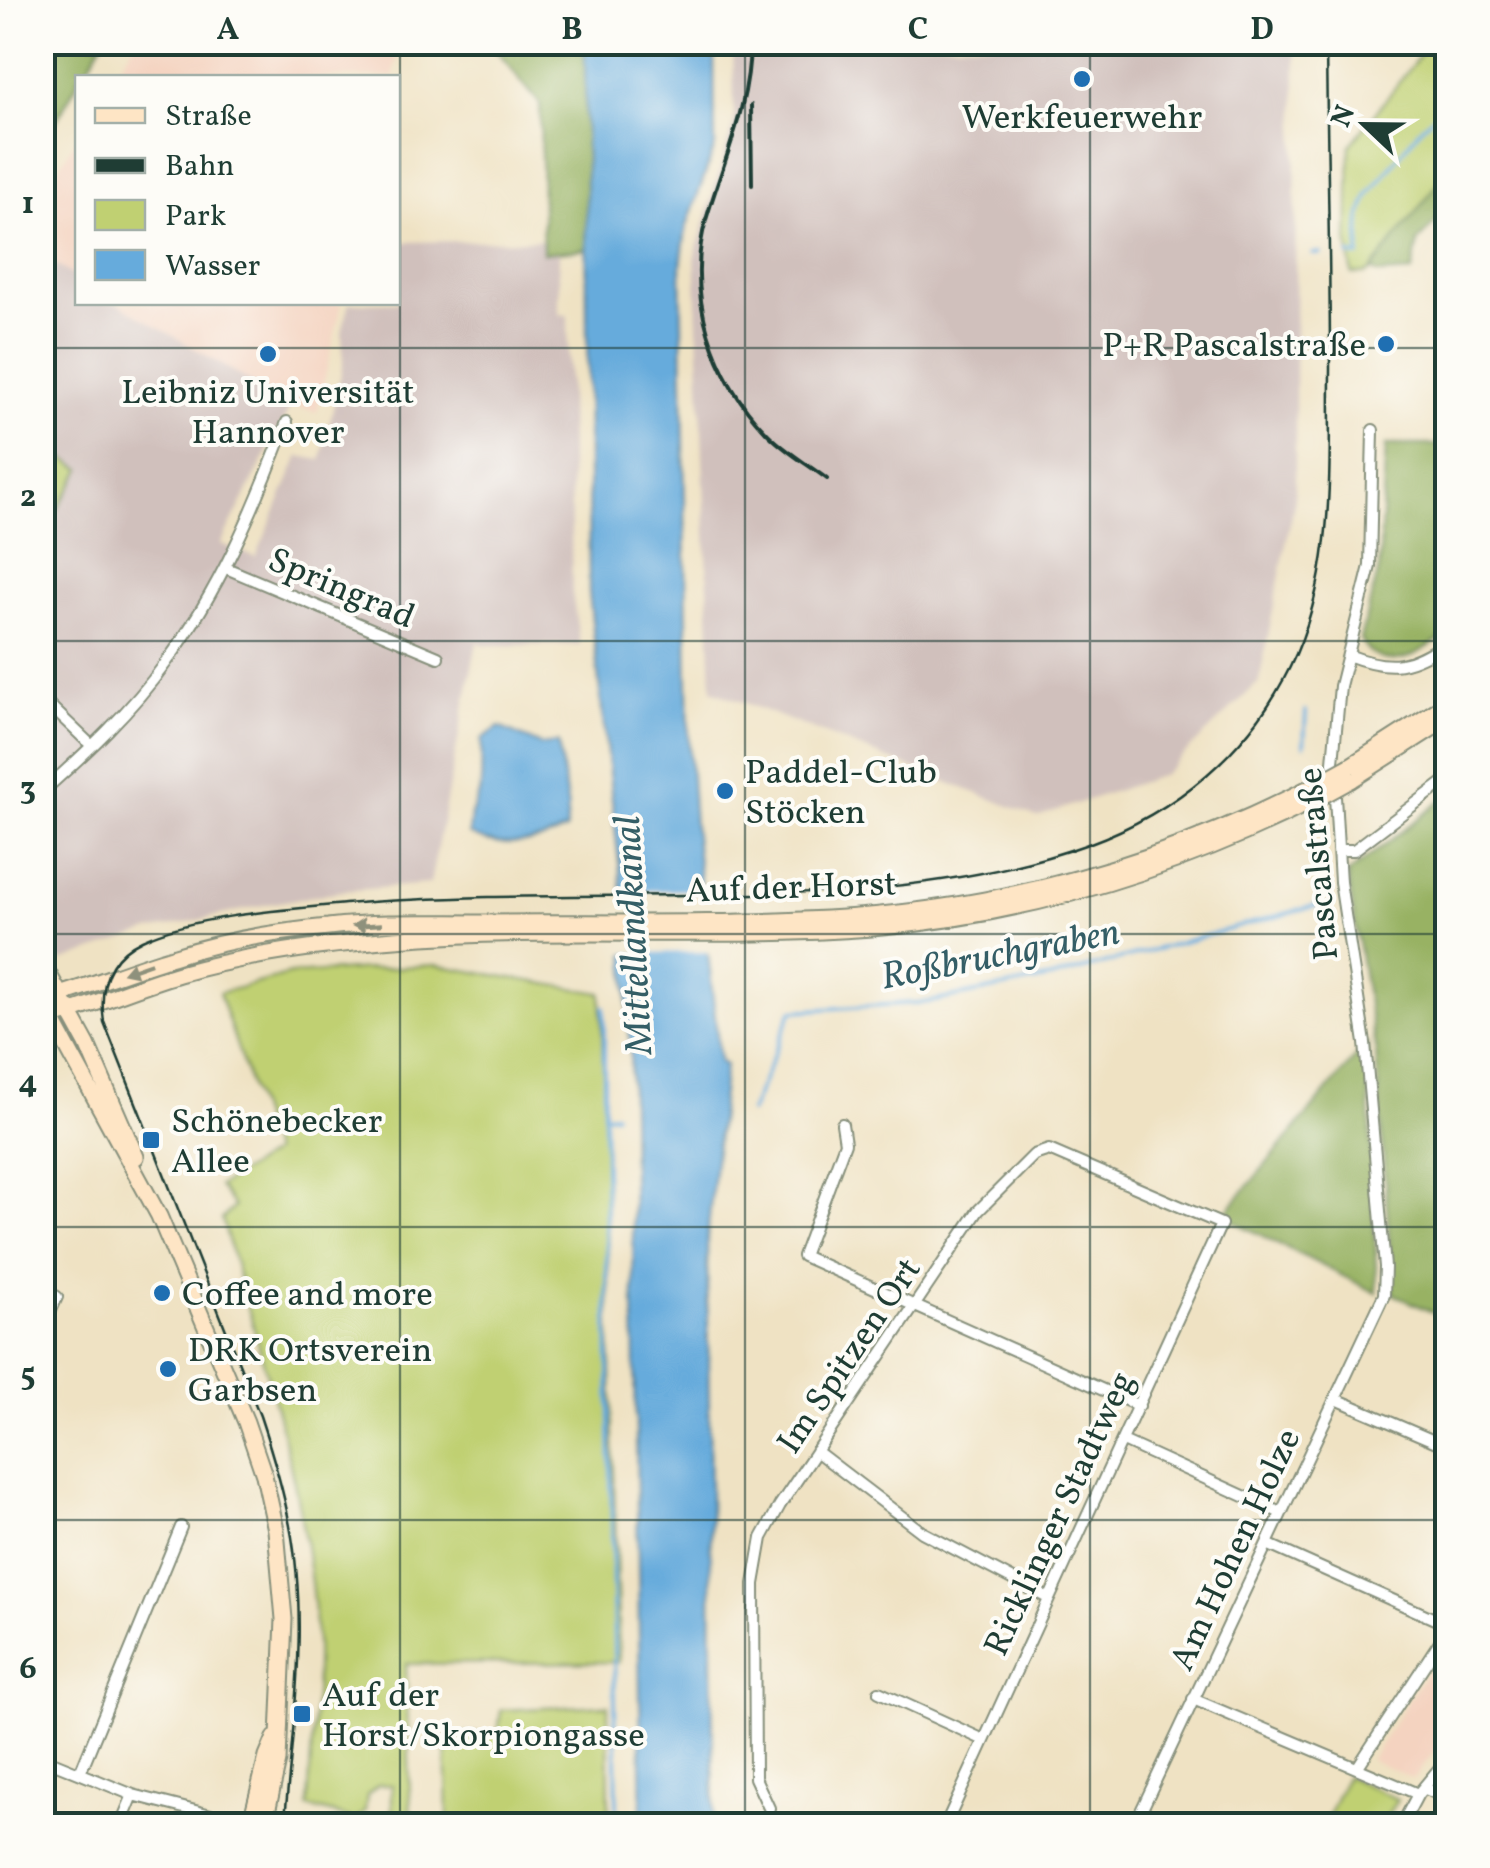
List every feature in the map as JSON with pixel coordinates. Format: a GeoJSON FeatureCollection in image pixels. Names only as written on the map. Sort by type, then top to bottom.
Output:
{"type":"FeatureCollection","features":[{"type":"Feature","properties":{"kind":"street"},"geometry":{"type":"LineString","coordinates":[[42,792],[92,746],[165,664],[226,568],[287,422]]}},
{"type":"Feature","properties":{"kind":"street","name":"Pascalstraße"},"geometry":{"type":"LineString","coordinates":[[1373,430],[1370,566],[1340,686],[1333,762],[1338,850],[1365,1043],[1385,1267],[1384,1295]]}},
{"type":"Feature","properties":{"kind":"street","name":"Springrad"},"geometry":{"type":"LineString","coordinates":[[226,568],[438,657]]}},
{"type":"Feature","properties":{"kind":"street"},"geometry":{"type":"LineString","coordinates":[[1348,655],[1384,666],[1400,666],[1423,658],[1448,642]]}},
{"type":"Feature","properties":{"kind":"street"},"geometry":{"type":"LineString","coordinates":[[42,698],[92,746]]}},
{"type":"Feature","properties":{"kind":"street","name":"Auf der Horst"},"geometry":{"type":"LineString","coordinates":[[1350,773],[1448,703]]}},
{"type":"Feature","properties":{"kind":"street","name":"Auf der Horst"},"geometry":{"type":"LineString","coordinates":[[43,999],[174,956],[328,926],[717,927],[875,916],[974,902],[1053,886],[1166,852],[1320,790],[1448,718]]}},
{"type":"Feature","properties":{"kind":"street"},"geometry":{"type":"LineString","coordinates":[[1338,850],[1354,850],[1448,779]]}},
{"type":"Feature","properties":{"kind":"street","name":"Auf der Horst"},"geometry":{"type":"LineString","coordinates":[[46,1019],[178,974],[246,958],[310,948],[465,935],[604,928]]}},
{"type":"Feature","properties":{"kind":"street"},"geometry":{"type":"LineString","coordinates":[[42,962],[72,1012],[110,1093],[150,1198],[233,1389],[264,1475],[276,1530],[284,1619],[278,1762],[264,1826]]}},
{"type":"Feature","properties":{"kind":"street"},"geometry":{"type":"LineString","coordinates":[[43,999],[46,1019],[150,1198]]}},
{"type":"Feature","properties":{"kind":"street"},"geometry":{"type":"LineString","coordinates":[[842,1124],[844,1142],[803,1256],[1138,1406]]}},
{"type":"Feature","properties":{"kind":"street","name":"Im Spitzen Ort"},"geometry":{"type":"LineString","coordinates":[[769,1808],[755,1778],[756,1561],[771,1521],[978,1211],[1040,1151],[1056,1152],[1221,1224]]}},
{"type":"Feature","properties":{"kind":"street","name":"Ricklinger Stadtweg"},"geometry":{"type":"LineString","coordinates":[[945,1826],[1221,1224]]}},
{"type":"Feature","properties":{"kind":"street"},"geometry":{"type":"LineString","coordinates":[[42,1287],[57,1297],[42,1331]]}},
{"type":"Feature","properties":{"kind":"street","name":"Am Hohen Holze"},"geometry":{"type":"LineString","coordinates":[[1134,1826],[1384,1295]]}},
{"type":"Feature","properties":{"kind":"street"},"geometry":{"type":"LineString","coordinates":[[1336,1399],[1448,1448]]}},
{"type":"Feature","properties":{"kind":"street"},"geometry":{"type":"LineString","coordinates":[[1123,1441],[1282,1514]]}},
{"type":"Feature","properties":{"kind":"street"},"geometry":{"type":"LineString","coordinates":[[816,1452],[922,1532],[1048,1598]]}},
{"type":"Feature","properties":{"kind":"street"},"geometry":{"type":"LineString","coordinates":[[80,1773],[181,1527]]}},
{"type":"Feature","properties":{"kind":"street"},"geometry":{"type":"LineString","coordinates":[[1267,1544],[1448,1627],[1357,1768]]}},
{"type":"Feature","properties":{"kind":"street"},"geometry":{"type":"LineString","coordinates":[[879,1692],[984,1740]]}},
{"type":"Feature","properties":{"kind":"street"},"geometry":{"type":"LineString","coordinates":[[1193,1699],[1357,1768],[1448,1798]]}},
{"type":"Feature","properties":{"kind":"street"},"geometry":{"type":"LineString","coordinates":[[42,1758],[133,1795],[250,1825],[267,1757],[277,1734]]}},
{"type":"Feature","properties":{"kind":"street"},"geometry":{"type":"LineString","coordinates":[[1400,1826],[1421,1791],[1448,1758]]}},
{"type":"Feature","properties":{"kind":"street"},"geometry":{"type":"LineString","coordinates":[[120,1826],[133,1795]]}},
{"type":"Feature","properties":{"kind":"shaded area"},"geometry":{"type":"Polygon","coordinates":[[[134,42],[401,43],[393,75],[114,75],[134,42]]]}},
{"type":"Feature","properties":{"kind":"shaded area"},"geometry":{"type":"Polygon","coordinates":[[[733,43],[1296,43],[1295,498],[1259,682],[1163,775],[1037,817],[712,690],[695,255],[734,121],[733,43]]]}},
{"type":"Feature","properties":{"kind":"shaded area","name":"Leibniz Universität Hannover"},"geometry":{"type":"Polygon","coordinates":[[[75,140],[75,277],[42,257],[43,195],[75,140]]]}},
{"type":"Feature","properties":{"kind":"shaded area"},"geometry":{"type":"Polygon","coordinates":[[[543,240],[543,253],[559,253],[559,314],[568,315],[572,592],[580,645],[477,642],[430,884],[342,891],[269,904],[146,932],[61,962],[43,933],[43,257],[75,277],[75,305],[121,305],[291,406],[221,544],[256,557],[299,456],[321,460],[343,365],[342,332],[349,305],[400,305],[400,242],[543,240]]]}},
{"type":"Feature","properties":{"kind":"shaded area","name":"Leibniz Universität Hannover"},"geometry":{"type":"Polygon","coordinates":[[[121,305],[342,305],[317,412],[291,406],[121,305]]]}},
{"type":"Feature","properties":{"kind":"shaded area"},"geometry":{"type":"Polygon","coordinates":[[[1435,1658],[1447,1664],[1447,1734],[1414,1779],[1370,1760],[1435,1658]]]}},
{"type":"Feature","properties":{"kind":"green space"},"geometry":{"type":"Polygon","coordinates":[[[43,42],[102,43],[83,75],[75,75],[75,88],[43,144],[43,42]]]}},
{"type":"Feature","properties":{"kind":"green space"},"geometry":{"type":"Polygon","coordinates":[[[1430,42],[1447,43],[1447,172],[1371,270],[1352,274],[1348,239],[1350,146],[1430,42]]]}},
{"type":"Feature","properties":{"kind":"green space"},"geometry":{"type":"Polygon","coordinates":[[[490,43],[585,43],[587,249],[543,253],[540,104],[490,43]]]}},
{"type":"Feature","properties":{"kind":"green space"},"geometry":{"type":"Polygon","coordinates":[[[1447,172],[1447,215],[1443,214],[1418,241],[1412,272],[1379,274],[1371,270],[1447,172]]]}},
{"type":"Feature","properties":{"kind":"green space"},"geometry":{"type":"Polygon","coordinates":[[[1386,445],[1447,445],[1447,634],[1414,655],[1391,660],[1369,651],[1360,639],[1379,569],[1386,445]]]}},
{"type":"Feature","properties":{"kind":"green space"},"geometry":{"type":"Polygon","coordinates":[[[43,446],[82,469],[43,533],[43,446]]]}},
{"type":"Feature","properties":{"kind":"green space"},"geometry":{"type":"Polygon","coordinates":[[[1447,796],[1447,1319],[1393,1294],[1376,1053],[1347,874],[1447,796]]]}},
{"type":"Feature","properties":{"kind":"green space"},"geometry":{"type":"Polygon","coordinates":[[[435,965],[601,993],[619,1662],[406,1664],[411,1825],[392,1825],[392,1785],[378,1785],[367,1795],[365,1811],[356,1820],[308,1807],[316,1661],[312,1586],[281,1427],[222,1219],[234,1207],[219,1186],[273,1153],[219,993],[291,974],[435,965]]]}},
{"type":"Feature","properties":{"kind":"green space"},"geometry":{"type":"Polygon","coordinates":[[[1367,1043],[1377,1293],[1223,1216],[1367,1043]]]}},
{"type":"Feature","properties":{"kind":"green space"},"geometry":{"type":"Polygon","coordinates":[[[608,1705],[609,1819],[448,1821],[446,1735],[498,1733],[501,1710],[608,1705]]]}},
{"type":"Feature","properties":{"kind":"green space"},"geometry":{"type":"Polygon","coordinates":[[[1346,1776],[1397,1799],[1382,1825],[1324,1824],[1346,1776]]]}},
{"type":"Feature","properties":{"kind":"water","name":"Mittellandkanal"},"geometry":{"type":"Polygon","coordinates":[[[585,43],[714,43],[715,146],[686,228],[681,265],[689,744],[720,1062],[725,1065],[707,1238],[714,1825],[642,1825],[630,1041],[621,881],[589,593],[585,43]]]}},
{"type":"Feature","properties":{"kind":"water"},"geometry":{"type":"Polygon","coordinates":[[[499,727],[541,745],[558,743],[568,809],[566,830],[518,844],[493,843],[469,834],[471,814],[481,788],[482,739],[499,727]]]}},
{"type":"Feature","properties":{"kind":"pier"},"geometry":{"type":"Polygon","coordinates":[[[706,890],[713,952],[620,953],[617,891],[706,890]]]}},
{"type":"Feature","properties":{"kind":"waterway","name":"Roßbruchgraben"},"geometry":{"type":"LineString","coordinates":[[1349,255],[1359,256],[1361,215],[1369,195],[1422,126],[1437,113],[1448,93]]}},
{"type":"Feature","properties":{"kind":"waterway","name":"Roßbruchgraben"},"geometry":{"type":"LineString","coordinates":[[1313,254],[1321,254]]}},
{"type":"Feature","properties":{"kind":"waterway","name":"Roßbruchgraben"},"geometry":{"type":"LineString","coordinates":[[1304,745],[1306,711]]}},
{"type":"Feature","properties":{"kind":"waterway","name":"Roßbruchgraben"},"geometry":{"type":"LineString","coordinates":[[750,1112],[792,1011],[930,1002],[1051,978],[1322,904]]}},
{"type":"Feature","properties":{"kind":"waterway","name":"Mittellandkanal"},"geometry":{"type":"LineString","coordinates":[[604,1007],[604,1115]]}},
{"type":"Feature","properties":{"kind":"waterway"},"geometry":{"type":"LineString","coordinates":[[615,1114],[604,1115],[617,1809]]}},
{"type":"Feature","properties":{"kind":"tram line"},"geometry":{"type":"LineString","coordinates":[[281,1826],[286,1808],[298,1667],[298,1596],[290,1526],[260,1416],[104,1022],[103,997],[108,974],[130,947],[163,932],[213,919],[296,908],[474,897],[841,891],[941,880],[991,871],[1088,844],[1151,815],[1180,796],[1207,775],[1254,726],[1290,667],[1316,595],[1327,520],[1330,444],[1326,42]]}},
{"type":"Feature","properties":{"kind":"railway"},"geometry":{"type":"LineString","coordinates":[[750,42],[741,111],[700,248],[702,306],[718,361],[747,410],[780,445],[827,479]]}},
{"type":"Feature","properties":{"kind":"railway"},"geometry":{"type":"LineString","coordinates":[[751,105],[752,185]]}},
{"type":"Feature","properties":{"kind":"place","name":"Werkfeuerwehr"},"geometry":{"type":"Point","coordinates":[1082,79]}},
{"type":"Feature","properties":{"kind":"place","name":"P+R Pascalstraße"},"geometry":{"type":"Point","coordinates":[1386,344]}},
{"type":"Feature","properties":{"kind":"place","name":"Leibniz Universität Hannover"},"geometry":{"type":"Point","coordinates":[268,354]}},
{"type":"Feature","properties":{"kind":"place","name":"Paddel-Club Stöcken"},"geometry":{"type":"Point","coordinates":[725,791]}},
{"type":"Feature","properties":{"kind":"place","name":"Schönebecker Allee"},"geometry":{"type":"Point","coordinates":[151,1140]}},
{"type":"Feature","properties":{"kind":"place","name":"Coffee and more"},"geometry":{"type":"Point","coordinates":[162,1293]}},
{"type":"Feature","properties":{"kind":"place","name":"DRK Ortsverein Garbsen"},"geometry":{"type":"Point","coordinates":[168,1369]}},
{"type":"Feature","properties":{"kind":"place","name":"Auf der Horst/Skorpiongasse"},"geometry":{"type":"Point","coordinates":[302,1714]}}]}
